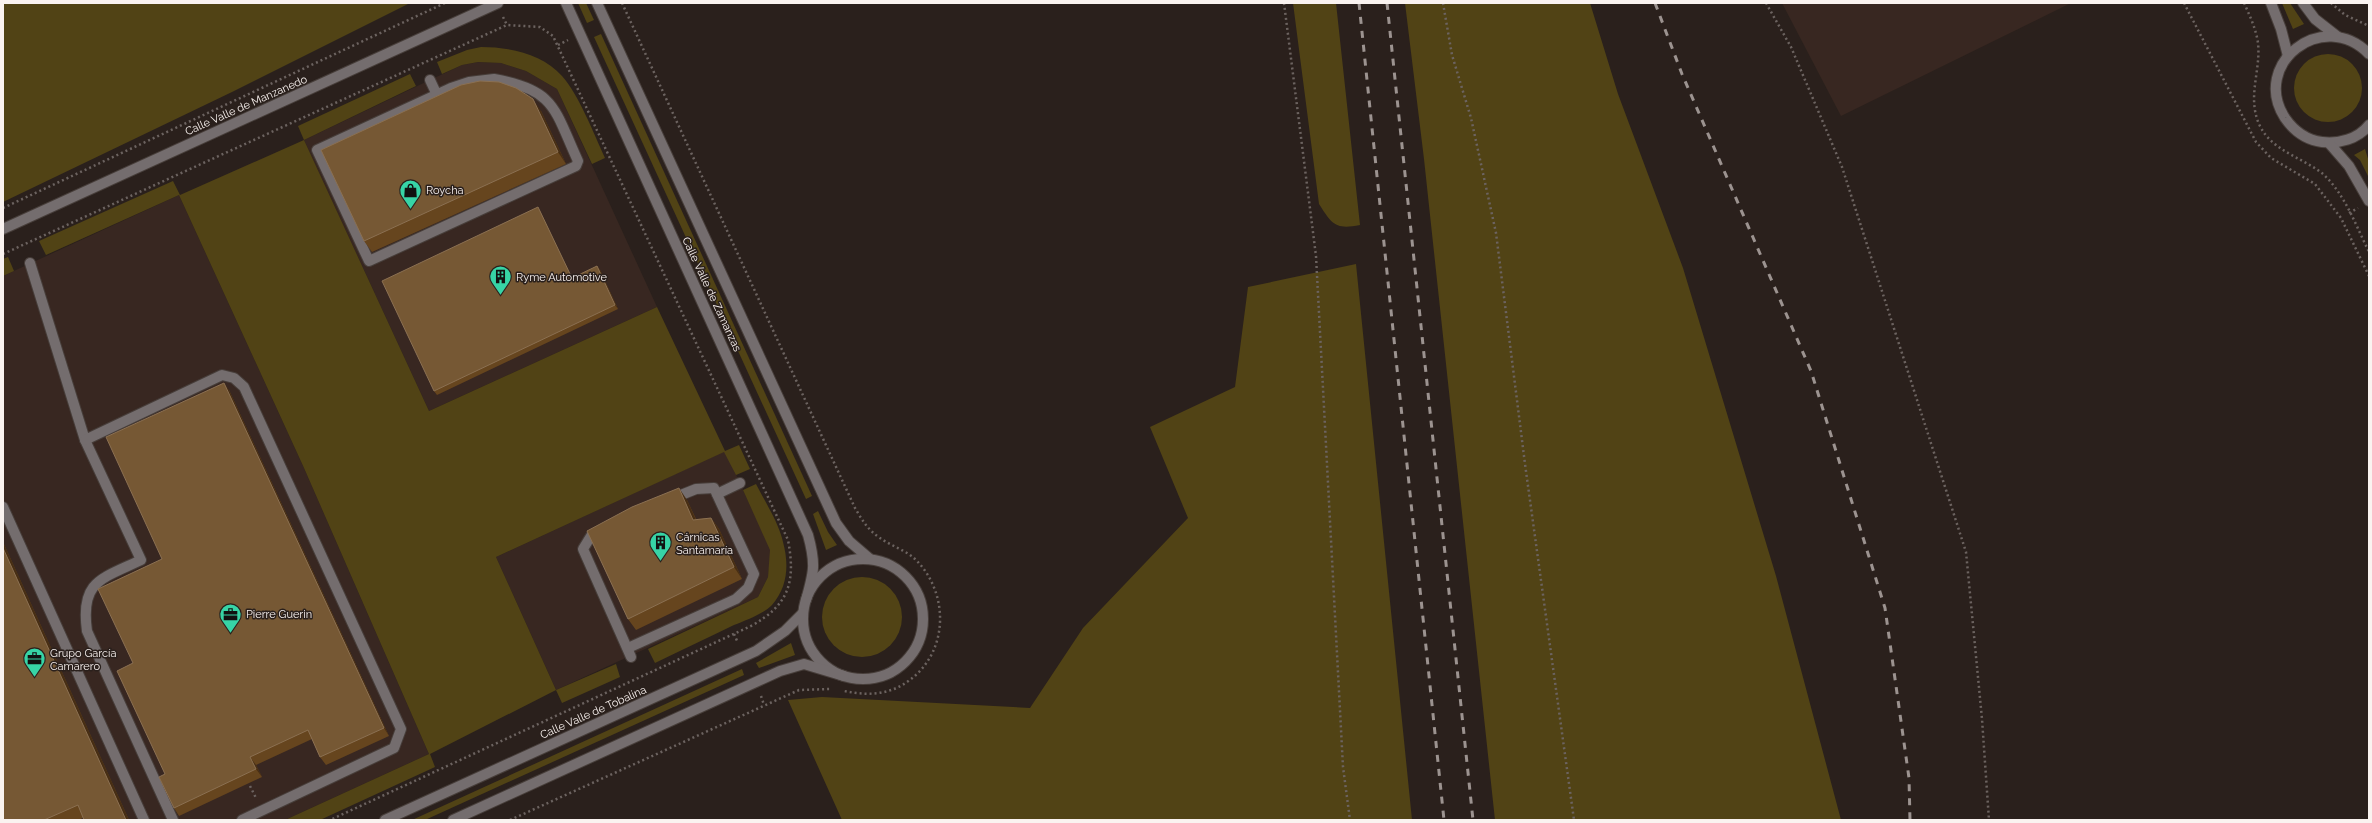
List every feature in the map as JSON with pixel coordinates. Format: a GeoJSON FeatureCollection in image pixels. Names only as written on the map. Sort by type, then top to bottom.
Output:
{"type":"FeatureCollection","features":[{"type":"Feature","properties":{"kind":"street","name":"Calle Valle de Manzanedo"},"geometry":{"type":"LineString","coordinates":[[3,229],[498,3]]}},
{"type":"Feature","properties":{"kind":"street","name":"Calle Valle de Zamanzas"},"geometry":{"type":"LineString","coordinates":[[566,3],[806,529],[814,556],[814,571],[806,600]]}},
{"type":"Feature","properties":{"kind":"street","name":"Calle Valle de Zamanzas"},"geometry":{"type":"LineString","coordinates":[[596,3],[836,523],[849,541],[870,559]]}},
{"type":"Feature","properties":{"kind":"street"},"geometry":{"type":"LineString","coordinates":[[2271,3],[2281,29],[2288,56]]}},
{"type":"Feature","properties":{"kind":"street"},"geometry":{"type":"LineString","coordinates":[[2303,3],[2315,20],[2338,37]]}},
{"type":"Feature","properties":{"kind":"street"},"geometry":{"type":"LineString","coordinates":[[2369,54],[2351,41],[2338,37],[2324,36],[2310,39],[2298,46],[2288,56],[2280,69],[2277,83],[2277,98],[2281,112],[2290,125],[2301,134],[2314,141],[2329,143],[2343,141],[2356,136],[2369,125]]}},
{"type":"Feature","properties":{"kind":"street"},"geometry":{"type":"LineString","coordinates":[[494,79],[519,83],[537,92],[552,104],[578,161],[576,166],[368,261],[317,150],[437,95],[469,82],[494,79]]}},
{"type":"Feature","properties":{"kind":"street"},"geometry":{"type":"LineString","coordinates":[[430,80],[437,95]]}},
{"type":"Feature","properties":{"kind":"street"},"geometry":{"type":"LineString","coordinates":[[2329,143],[2349,166],[2369,201]]}},
{"type":"Feature","properties":{"kind":"street"},"geometry":{"type":"LineString","coordinates":[[30,263],[85,440],[141,560],[98,580],[87,597],[84,614],[87,631],[173,820]]}},
{"type":"Feature","properties":{"kind":"street"},"geometry":{"type":"LineString","coordinates":[[85,440],[222,375],[234,378],[244,387],[401,729],[394,748],[242,820]]}},
{"type":"Feature","properties":{"kind":"street"},"geometry":{"type":"LineString","coordinates":[[717,494],[740,483]]}},
{"type":"Feature","properties":{"kind":"street"},"geometry":{"type":"LineString","coordinates":[[610,526],[591,536],[583,549],[630,653],[736,599],[748,588],[754,574],[714,488],[706,487],[688,491],[660,504]]}},
{"type":"Feature","properties":{"kind":"street"},"geometry":{"type":"LineString","coordinates":[[3,507],[144,820]]}},
{"type":"Feature","properties":{"kind":"street"},"geometry":{"type":"LineString","coordinates":[[453,820],[780,671],[804,664],[844,676],[858,679],[874,679],[888,674],[900,667],[912,655],[923,629],[922,605],[910,580],[891,565],[870,559],[845,561],[829,569],[818,578],[806,600],[803,613],[803,626],[810,646],[816,656],[831,670],[844,676]]}},
{"type":"Feature","properties":{"kind":"street","name":"Calle Valle de Tobalina"},"geometry":{"type":"LineString","coordinates":[[385,820],[756,651],[785,631],[803,613]]}},
{"type":"Feature","properties":{"kind":"path"},"geometry":{"type":"LineString","coordinates":[[3,208],[445,3]]}},
{"type":"Feature","properties":{"kind":"path"},"geometry":{"type":"LineString","coordinates":[[622,3],[837,470]]}},
{"type":"Feature","properties":{"kind":"path"},"geometry":{"type":"LineString","coordinates":[[1284,3],[1316,256],[1342,767],[1350,820]]}},
{"type":"Feature","properties":{"kind":"path"},"geometry":{"type":"LineString","coordinates":[[1443,3],[1452,55],[1471,118],[1496,233],[1525,464],[1574,820]]}},
{"type":"Feature","properties":{"kind":"path"},"geometry":{"type":"LineString","coordinates":[[1766,3],[1791,46],[1842,167],[1966,552],[1982,719],[1989,820]]}},
{"type":"Feature","properties":{"kind":"path"},"geometry":{"type":"LineString","coordinates":[[2184,3],[2256,142],[2271,158],[2316,184],[2341,218],[2369,276]]}},
{"type":"Feature","properties":{"kind":"path"},"geometry":{"type":"LineString","coordinates":[[2331,3],[2345,15],[2369,26]]}},
{"type":"Feature","properties":{"kind":"path"},"geometry":{"type":"LineString","coordinates":[[3,254],[507,25],[540,27],[553,36],[788,540],[792,559],[788,586],[775,611],[751,626],[330,820]]}},
{"type":"Feature","properties":{"kind":"shaded area"},"geometry":{"type":"Polygon","coordinates":[[[3,3],[410,3],[232,92],[3,202],[3,3]]]}},
{"type":"Feature","properties":{"kind":"shaded area"},"geometry":{"type":"Polygon","coordinates":[[[578,3],[586,3],[594,20],[587,23],[578,3]]]}},
{"type":"Feature","properties":{"kind":"shaded area"},"geometry":{"type":"Polygon","coordinates":[[[1293,3],[1336,3],[1360,225],[1345,227],[1335,224],[1327,216],[1319,204],[1293,3]]]}},
{"type":"Feature","properties":{"kind":"shaded area"},"geometry":{"type":"Polygon","coordinates":[[[1405,3],[1590,3],[1618,94],[1683,268],[1776,576],[1841,820],[1495,820],[1424,159],[1405,3]]]}},
{"type":"Feature","properties":{"kind":"shaded area"},"geometry":{"type":"Polygon","coordinates":[[[1782,3],[2071,3],[1841,116],[1782,3]]]}},
{"type":"Feature","properties":{"kind":"shaded area"},"geometry":{"type":"Polygon","coordinates":[[[2282,3],[2290,3],[2304,24],[2293,29],[2282,3]]]}},
{"type":"Feature","properties":{"kind":"shaded area"},"geometry":{"type":"Polygon","coordinates":[[[601,34],[812,496],[806,499],[594,37],[601,34]]]}},
{"type":"Feature","properties":{"kind":"shaded area"},"geometry":{"type":"Polygon","coordinates":[[[481,47],[503,48],[525,53],[554,68],[562,76],[574,93],[586,115],[605,158],[592,164],[557,89],[526,71],[501,63],[478,62],[462,65],[442,74],[437,62],[467,50],[481,47]]]}},
{"type":"Feature","properties":{"kind":"shaded area"},"geometry":{"type":"Polygon","coordinates":[[[2321,54],[2335,54],[2347,59],[2357,69],[2362,81],[2362,95],[2357,107],[2347,117],[2335,122],[2321,122],[2309,117],[2299,107],[2294,95],[2294,81],[2299,69],[2309,59],[2321,54]]]}},
{"type":"Feature","properties":{"kind":"shaded area"},"geometry":{"type":"Polygon","coordinates":[[[478,62],[501,63],[526,71],[557,89],[657,307],[429,411],[304,140],[462,65],[478,62]]]}},
{"type":"Feature","properties":{"kind":"shaded area"},"geometry":{"type":"Polygon","coordinates":[[[410,74],[416,86],[304,140],[298,126],[410,74]]]}},
{"type":"Feature","properties":{"kind":"shaded area"},"geometry":{"type":"Polygon","coordinates":[[[304,140],[429,411],[657,307],[725,451],[739,445],[750,469],[736,475],[724,452],[496,557],[556,690],[430,754],[435,767],[320,820],[285,820],[429,754],[304,468],[179,195],[46,255],[39,241],[173,181],[180,195],[304,140]]]}},
{"type":"Feature","properties":{"kind":"shaded area"},"geometry":{"type":"Polygon","coordinates":[[[2365,149],[2369,162],[2369,178],[2360,160],[2354,155],[2365,149]]]}},
{"type":"Feature","properties":{"kind":"shaded area"},"geometry":{"type":"Polygon","coordinates":[[[179,195],[304,468],[429,754],[285,820],[3,820],[3,276],[179,195]]]}},
{"type":"Feature","properties":{"kind":"shaded area"},"geometry":{"type":"Polygon","coordinates":[[[8,257],[14,271],[3,276],[3,259],[8,257]]]}},
{"type":"Feature","properties":{"kind":"shaded area"},"geometry":{"type":"Polygon","coordinates":[[[1356,264],[1412,820],[842,820],[788,700],[822,697],[1030,708],[1083,628],[1188,518],[1150,427],[1235,387],[1248,287],[1356,264]]]}},
{"type":"Feature","properties":{"kind":"shaded area"},"geometry":{"type":"Polygon","coordinates":[[[725,451],[771,550],[768,577],[758,597],[556,690],[496,557],[725,451]]]}},
{"type":"Feature","properties":{"kind":"shaded area"},"geometry":{"type":"Polygon","coordinates":[[[756,484],[778,527],[785,550],[786,575],[781,591],[772,605],[759,614],[655,663],[648,649],[758,597],[768,577],[770,550],[743,490],[756,484]]]}},
{"type":"Feature","properties":{"kind":"shaded area"},"geometry":{"type":"Polygon","coordinates":[[[818,511],[828,532],[837,545],[826,550],[813,514],[818,511]]]}},
{"type":"Feature","properties":{"kind":"shaded area"},"geometry":{"type":"Polygon","coordinates":[[[862,577],[877,580],[890,589],[899,602],[902,617],[899,632],[890,645],[877,654],[862,657],[847,654],[834,645],[825,632],[822,617],[825,602],[834,589],[847,580],[862,577]]]}},
{"type":"Feature","properties":{"kind":"shaded area"},"geometry":{"type":"Polygon","coordinates":[[[791,643],[795,655],[759,668],[756,663],[791,643]]]}},
{"type":"Feature","properties":{"kind":"shaded area"},"geometry":{"type":"Polygon","coordinates":[[[616,664],[620,677],[562,703],[556,690],[616,664]]]}},
{"type":"Feature","properties":{"kind":"shaded area"},"geometry":{"type":"Polygon","coordinates":[[[742,669],[744,675],[425,820],[412,820],[742,669]]]}},
{"type":"Feature","properties":{"kind":"building","name":"Roycha"},"geometry":{"type":"Polygon","coordinates":[[[480,81],[499,82],[516,88],[533,99],[558,152],[364,241],[321,150],[461,85],[480,81]]]}},
{"type":"Feature","properties":{"kind":"building","name":"Ryme Automotive"},"geometry":{"type":"Polygon","coordinates":[[[538,207],[572,278],[597,266],[615,305],[434,391],[382,281],[538,207]]]}},
{"type":"Feature","properties":{"kind":"building","name":"Pierre Guerin"},"geometry":{"type":"Polygon","coordinates":[[[224,383],[384,728],[320,757],[308,730],[250,757],[256,769],[174,808],[159,777],[165,774],[117,671],[133,663],[98,589],[162,559],[106,437],[224,383]]]}},
{"type":"Feature","properties":{"kind":"building","name":"Cárnicas Santamaría"},"geometry":{"type":"Polygon","coordinates":[[[679,488],[693,520],[711,518],[734,567],[628,619],[587,531],[632,507],[679,488]]]}},
{"type":"Feature","properties":{"kind":"building","name":"Grupo García Camarero"},"geometry":{"type":"Polygon","coordinates":[[[3,548],[126,820],[84,820],[78,805],[44,820],[3,820],[3,548]]]}},
{"type":"Feature","properties":{"kind":"railway"},"geometry":{"type":"LineString","coordinates":[[1359,3],[1444,820]]}},
{"type":"Feature","properties":{"kind":"railway"},"geometry":{"type":"LineString","coordinates":[[1387,3],[1473,820]]}},
{"type":"Feature","properties":{"kind":"railway"},"geometry":{"type":"LineString","coordinates":[[1655,3],[1682,74],[1811,371],[1885,608],[1909,778],[1910,820]]}},
{"type":"Feature","properties":{"kind":"place","name":"Roycha"},"geometry":{"type":"Point","coordinates":[410,210]}},
{"type":"Feature","properties":{"kind":"place","name":"Ryme Automotive"},"geometry":{"type":"Point","coordinates":[501,296]}},
{"type":"Feature","properties":{"kind":"place","name":"Cárnicas Santamaría"},"geometry":{"type":"Point","coordinates":[660,562]}},
{"type":"Feature","properties":{"kind":"place","name":"Pierre Guerin"},"geometry":{"type":"Point","coordinates":[231,634]}},
{"type":"Feature","properties":{"kind":"place","name":"Grupo García Camarero"},"geometry":{"type":"Point","coordinates":[34,678]}}]}
